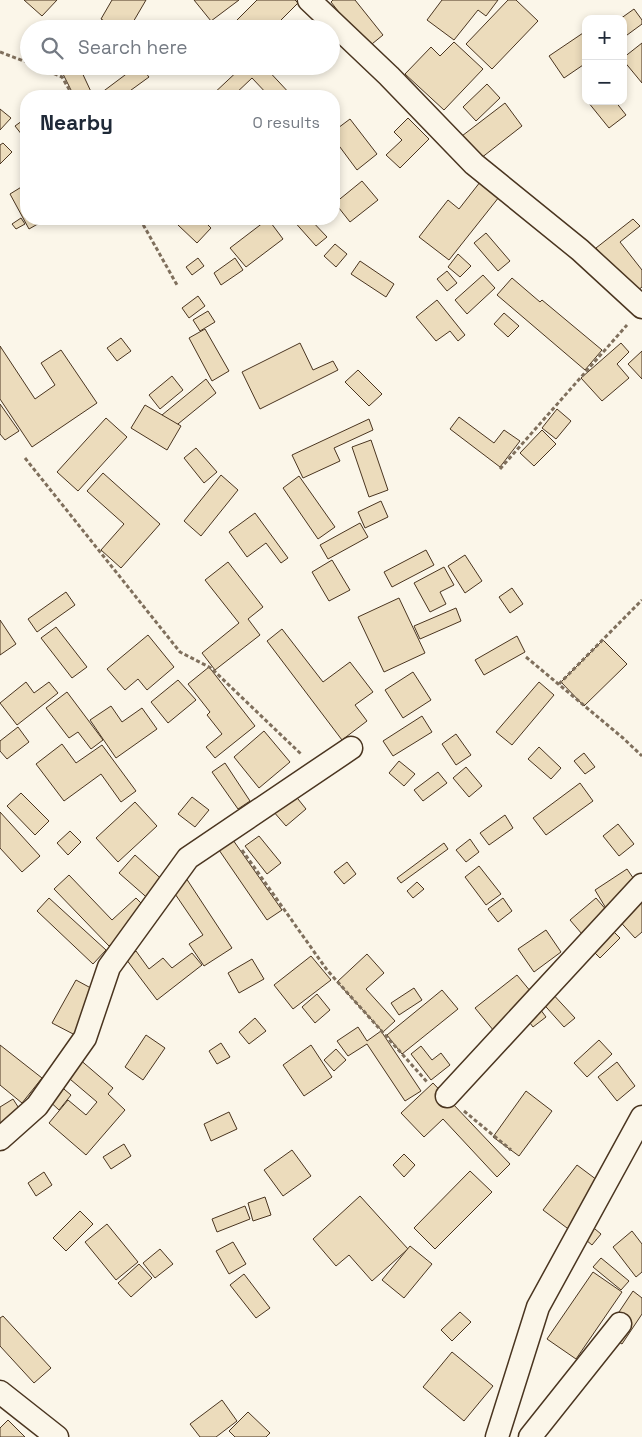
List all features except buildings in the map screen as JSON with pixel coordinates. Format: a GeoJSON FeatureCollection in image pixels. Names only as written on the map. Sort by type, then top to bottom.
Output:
{"type":"FeatureCollection","features":[{"type":"Feature","properties":{"kind":"street"},"geometry":{"type":"LineString","coordinates":[[309,0],[330,20]]}},
{"type":"Feature","properties":{"kind":"street"},"geometry":{"type":"LineString","coordinates":[[340,30],[474,164],[580,250],[636,315]]}},
{"type":"Feature","properties":{"kind":"street"},"geometry":{"type":"LineString","coordinates":[[0,1139],[37,1106],[85,1038],[109,967],[188,858],[351,748]]}},
{"type":"Feature","properties":{"kind":"street"},"geometry":{"type":"LineString","coordinates":[[447,1096],[642,885]]}},
{"type":"Feature","properties":{"kind":"street"},"geometry":{"type":"LineString","coordinates":[[497,1437],[538,1307],[642,1117]]}},
{"type":"Feature","properties":{"kind":"street"},"geometry":{"type":"LineString","coordinates":[[530,1437],[620,1324]]}},
{"type":"Feature","properties":{"kind":"street"},"geometry":{"type":"LineString","coordinates":[[0,1392],[57,1437]]}},
{"type":"Feature","properties":{"kind":"path"},"geometry":{"type":"LineString","coordinates":[[0,52],[20,60]]}},
{"type":"Feature","properties":{"kind":"path"},"geometry":{"type":"LineString","coordinates":[[57,75],[62,77],[70,90]]}},
{"type":"Feature","properties":{"kind":"path"},"geometry":{"type":"LineString","coordinates":[[143,225],[177,285]]}},
{"type":"Feature","properties":{"kind":"path"},"geometry":{"type":"LineString","coordinates":[[500,469],[636,315]]}},
{"type":"Feature","properties":{"kind":"path"},"geometry":{"type":"LineString","coordinates":[[25,458],[180,652],[211,668],[318,770]]}},
{"type":"Feature","properties":{"kind":"path"},"geometry":{"type":"LineString","coordinates":[[559,684],[642,600]]}},
{"type":"Feature","properties":{"kind":"path"},"geometry":{"type":"LineString","coordinates":[[526,657],[642,756]]}},
{"type":"Feature","properties":{"kind":"path"},"geometry":{"type":"LineString","coordinates":[[228,831],[327,970],[430,1085],[447,1096],[511,1150]]}}]}
